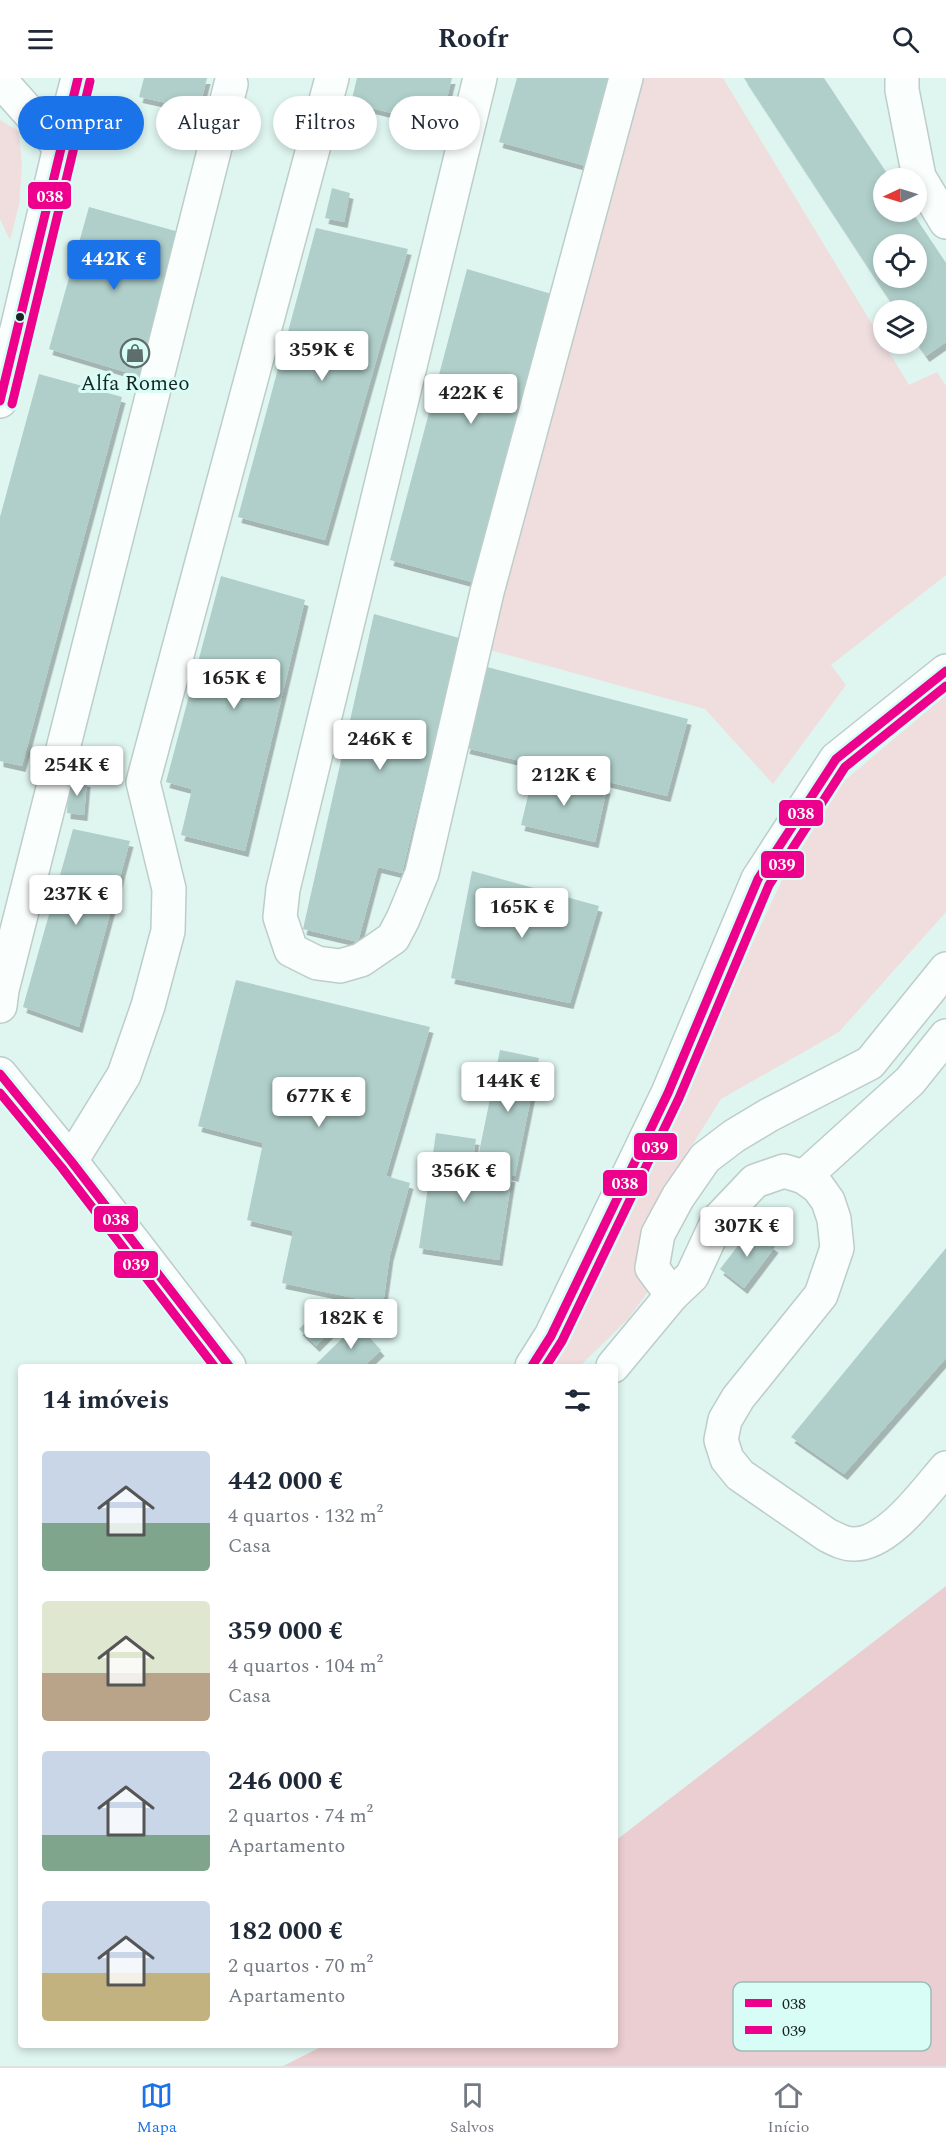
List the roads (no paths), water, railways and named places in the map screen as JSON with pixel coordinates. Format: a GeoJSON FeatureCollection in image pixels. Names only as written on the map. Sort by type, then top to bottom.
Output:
{"type":"FeatureCollection","features":[{"type":"Feature","properties":{"kind":"lane"},"geometry":{"type":"LineString","coordinates":[[73,96],[78,78]]}},
{"type":"Feature","properties":{"kind":"lane"},"geometry":{"type":"LineString","coordinates":[[71,1161],[124,1075],[148,1006],[168,931],[169,889],[143,782],[332,78]]}},
{"type":"Feature","properties":{"kind":"lane"},"geometry":{"type":"LineString","coordinates":[[480,78],[283,888],[280,917],[291,950],[317,963],[340,966],[361,960],[393,938],[404,919],[422,873],[487,592],[626,78]]}},
{"type":"Feature","properties":{"kind":"lane"},"geometry":{"type":"LineString","coordinates":[[902,78],[902,90],[919,177],[946,222]]}},
{"type":"Feature","properties":{"kind":"lane"},"geometry":{"type":"LineString","coordinates":[[0,80],[18,100]]}},
{"type":"Feature","properties":{"kind":"lane"},"geometry":{"type":"LineString","coordinates":[[0,1006],[8,935],[231,84]]}},
{"type":"Feature","properties":{"kind":"lane"},"geometry":{"type":"LineString","coordinates":[[0,401],[59,150]]}},
{"type":"Feature","properties":{"kind":"lane"},"geometry":{"type":"LineString","coordinates":[[533,1364],[551,1336],[668,1093],[758,879],[836,759],[946,671]]}},
{"type":"Feature","properties":{"kind":"lane"},"geometry":{"type":"LineString","coordinates":[[672,1295],[652,1268],[658,1234],[678,1197],[705,1158],[734,1136],[769,1115],[870,1063],[946,969]]}},
{"type":"Feature","properties":{"kind":"lane"},"geometry":{"type":"LineString","coordinates":[[804,1177],[909,1081],[946,1036]]}},
{"type":"Feature","properties":{"kind":"lane"},"geometry":{"type":"LineString","coordinates":[[0,1074],[71,1161],[227,1364]]}},
{"type":"Feature","properties":{"kind":"lane"},"geometry":{"type":"LineString","coordinates":[[615,1364],[672,1295],[692,1276],[718,1220],[755,1181],[784,1171],[804,1177],[818,1186],[828,1202],[834,1219],[837,1248],[821,1295],[738,1398],[725,1420],[721,1440],[727,1459],[740,1475],[827,1535],[841,1542],[855,1545],[884,1533],[896,1524],[946,1468]]}},
{"type":"Feature","properties":{"kind":"place","name":"Alfa Romeo"},"geometry":{"type":"Point","coordinates":[135,353]}}]}
